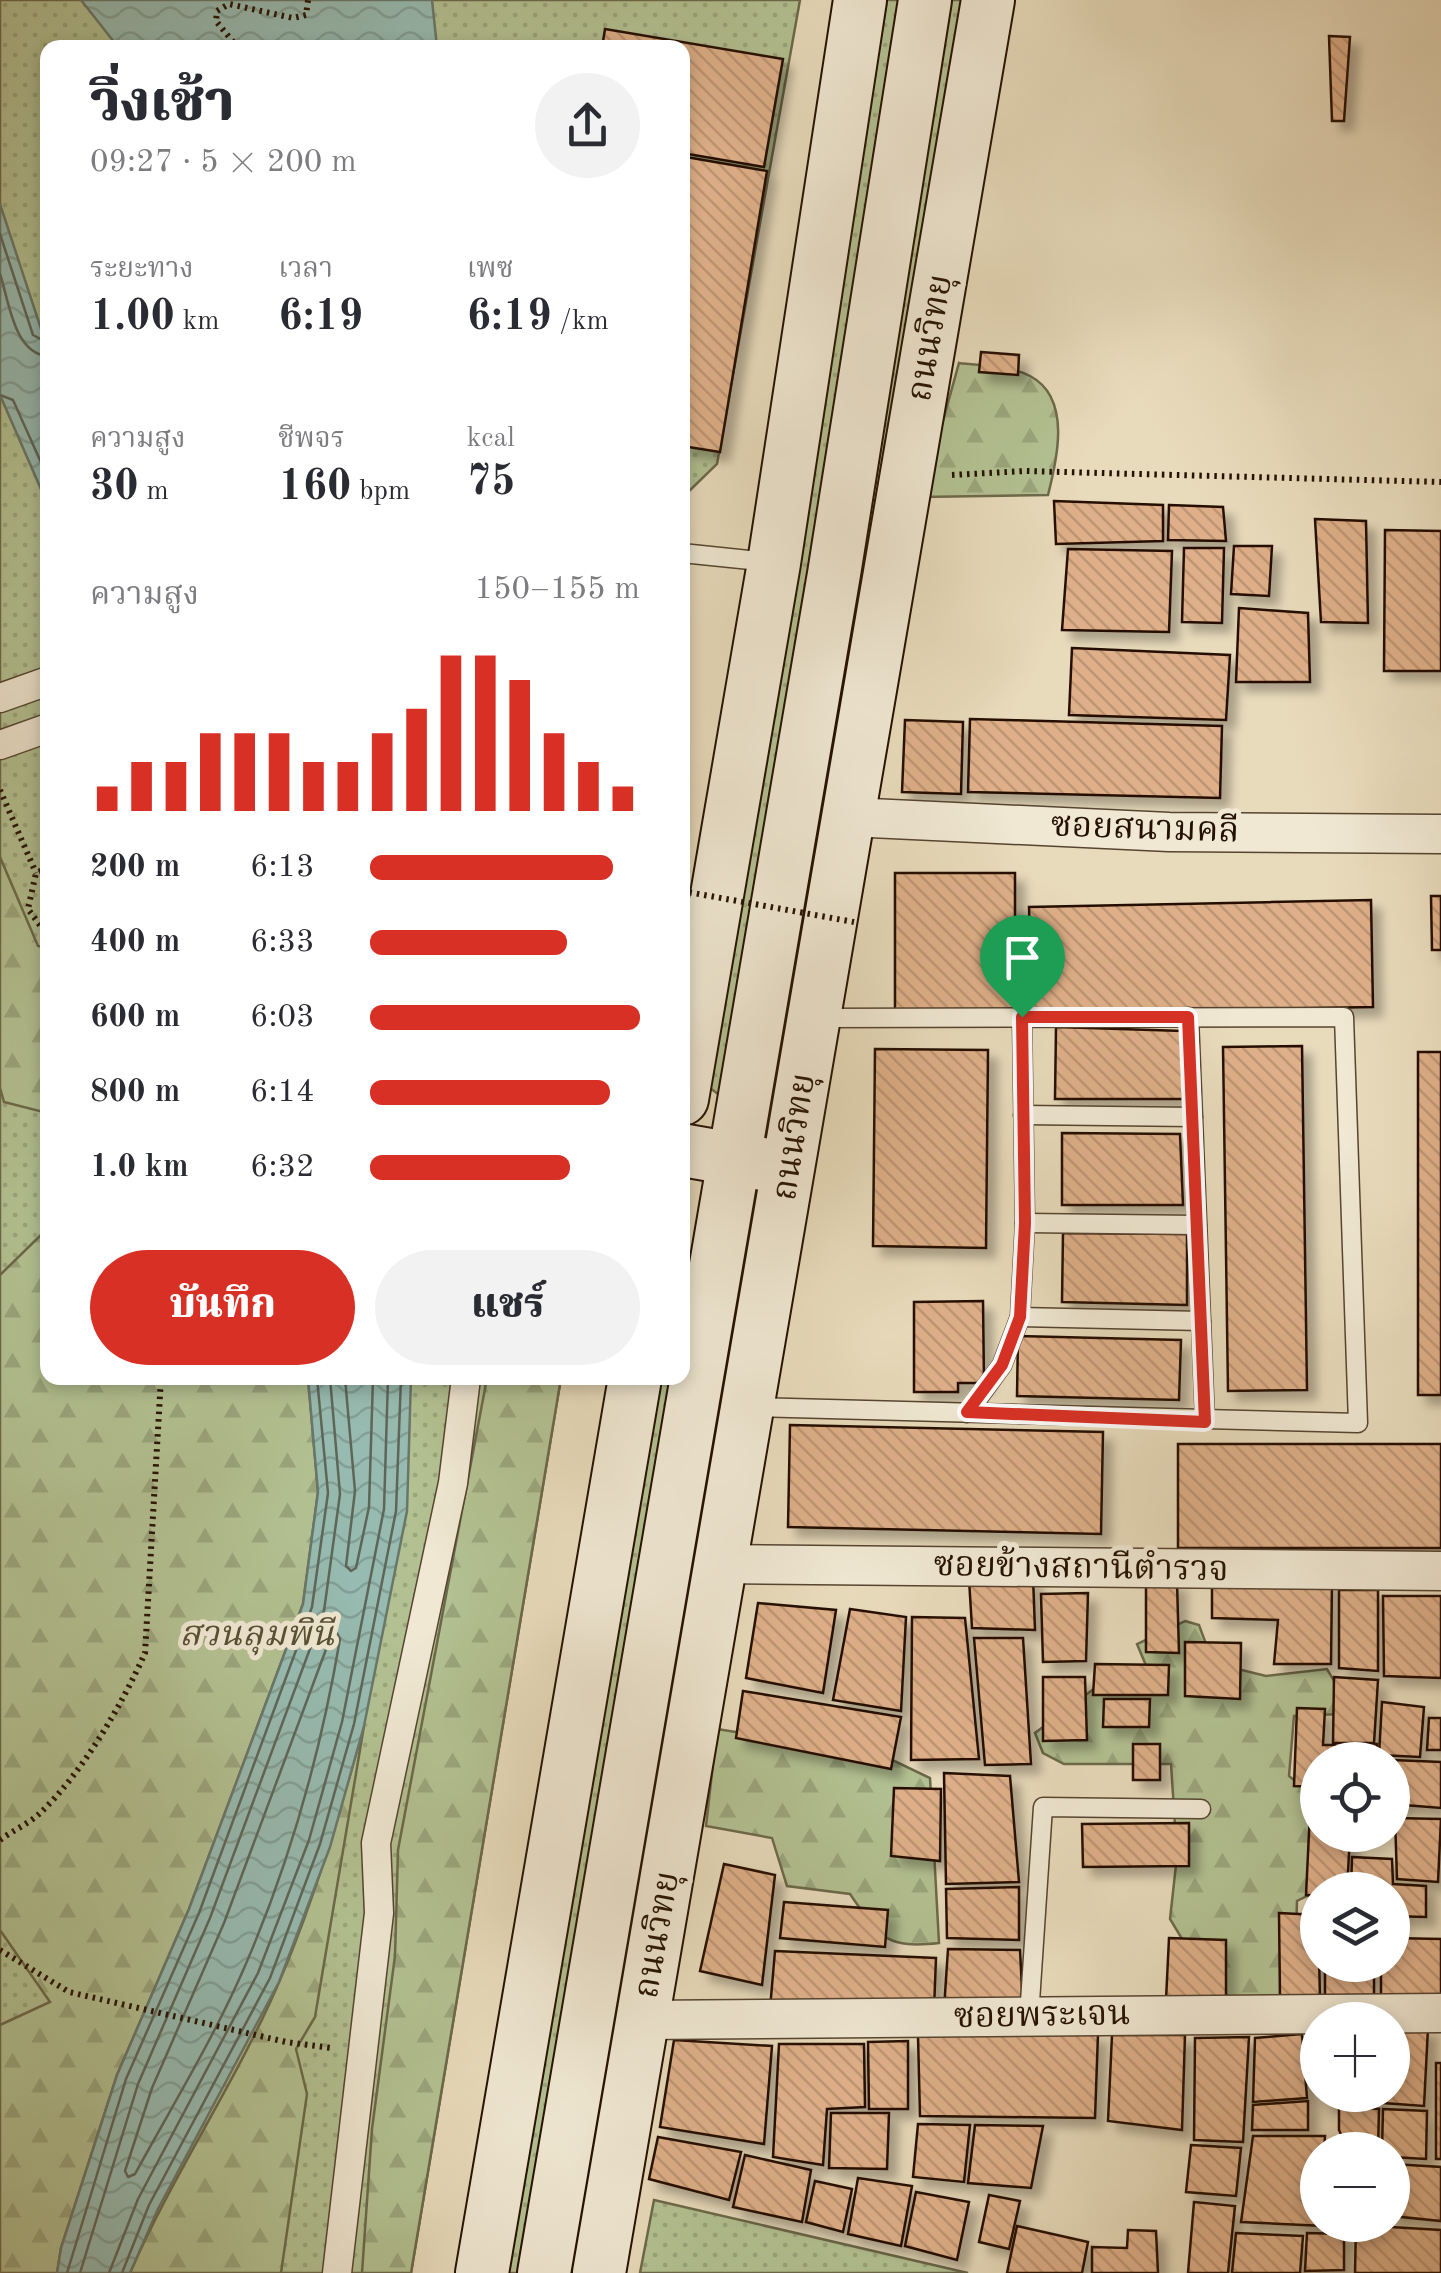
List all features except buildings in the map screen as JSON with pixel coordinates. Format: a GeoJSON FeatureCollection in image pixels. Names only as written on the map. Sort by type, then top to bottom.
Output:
{"type":"FeatureCollection","features":[{"type":"Feature","properties":{"kind":"main road"},"geometry":{"type":"LineString","coordinates":[[690,1052],[774,563],[860,0]]}},
{"type":"Feature","properties":{"kind":"main road","name":"ถนนวิทยุ"},"geometry":{"type":"LineString","coordinates":[[544,2273],[834,574],[925,0]]}},
{"type":"Feature","properties":{"kind":"main road","name":"ถนนวิทยุ"},"geometry":{"type":"LineString","coordinates":[[599,2273],[988,0]]}},
{"type":"Feature","properties":{"kind":"main road"},"geometry":{"type":"LineString","coordinates":[[834,574],[889,580]]}},
{"type":"Feature","properties":{"kind":"main road"},"geometry":{"type":"LineString","coordinates":[[690,1151],[790,1169]]}},
{"type":"Feature","properties":{"kind":"main road"},"geometry":{"type":"LineString","coordinates":[[482,2273],[634,1385]]}},
{"type":"Feature","properties":{"kind":"street"},"geometry":{"type":"LineString","coordinates":[[0,698],[40,684]]}},
{"type":"Feature","properties":{"kind":"street"},"geometry":{"type":"LineString","coordinates":[[0,745],[40,731]]}},
{"type":"Feature","properties":{"kind":"street","name":"ซอยสนามคลี"},"geometry":{"type":"LineString","coordinates":[[849,817],[1170,832],[1441,834]]}},
{"type":"Feature","properties":{"kind":"street"},"geometry":{"type":"LineString","coordinates":[[337,2273],[379,1912],[376,1843],[454,1483],[465,1385]]}},
{"type":"Feature","properties":{"kind":"street","name":"ซอยข้างสถานีตำรวจ"},"geometry":{"type":"LineString","coordinates":[[721,1564],[1441,1571]]}},
{"type":"Feature","properties":{"kind":"street","name":"ซอยพระเจน"},"geometry":{"type":"LineString","coordinates":[[643,2020],[1441,2013]]}},
{"type":"Feature","properties":{"kind":"lane"},"geometry":{"type":"LineString","coordinates":[[690,554],[774,563]]}},
{"type":"Feature","properties":{"kind":"lane"},"geometry":{"type":"LineString","coordinates":[[967,1412],[1002,1365],[1020,1317],[1025,1223],[1022,1017]]}},
{"type":"Feature","properties":{"kind":"lane"},"geometry":{"type":"LineString","coordinates":[[1188,1017],[1205,1422]]}},
{"type":"Feature","properties":{"kind":"lane"},"geometry":{"type":"LineString","coordinates":[[750,1406],[1358,1424],[1344,1017],[815,1018]]}},
{"type":"Feature","properties":{"kind":"lane"},"geometry":{"type":"LineString","coordinates":[[1024,1115],[1193,1117]]}},
{"type":"Feature","properties":{"kind":"lane"},"geometry":{"type":"LineString","coordinates":[[1025,1223],[1197,1226]]}},
{"type":"Feature","properties":{"kind":"lane"},"geometry":{"type":"LineString","coordinates":[[1020,1317],[1201,1322]]}},
{"type":"Feature","properties":{"kind":"lane"},"geometry":{"type":"LineString","coordinates":[[1029,2017],[1043,1807],[1201,1808]]}},
{"type":"Feature","properties":{"kind":"path"},"geometry":{"type":"LineString","coordinates":[[231,40],[216,22],[217,10],[229,4],[293,18],[306,15],[308,0]]}},
{"type":"Feature","properties":{"kind":"path"},"geometry":{"type":"LineString","coordinates":[[907,475],[1025,472],[1441,482]]}},
{"type":"Feature","properties":{"kind":"path"},"geometry":{"type":"LineString","coordinates":[[0,790],[36,874],[28,909],[40,925]]}},
{"type":"Feature","properties":{"kind":"path"},"geometry":{"type":"LineString","coordinates":[[36,874],[40,872]]}},
{"type":"Feature","properties":{"kind":"path"},"geometry":{"type":"LineString","coordinates":[[690,892],[854,922]]}},
{"type":"Feature","properties":{"kind":"path"},"geometry":{"type":"LineString","coordinates":[[0,1840],[38,1814],[85,1755],[128,1692],[145,1653],[160,1385]]}},
{"type":"Feature","properties":{"kind":"path"},"geometry":{"type":"LineString","coordinates":[[0,1950],[69,1992],[286,2042],[361,2050]]}},
{"type":"Feature","properties":{"kind":"green space","name":"สวนลุมพินี"},"geometry":{"type":"Polygon","coordinates":[[[0,0],[800,0],[717,464],[690,490],[690,40],[40,40],[40,1385],[560,1385],[411,2273],[0,2273],[0,0]]]}},
{"type":"Feature","properties":{"kind":"green space"},"geometry":{"type":"Polygon","coordinates":[[[887,0],[910,0],[727,1089],[718,1094],[710,1088],[887,0]]]}},
{"type":"Feature","properties":{"kind":"green space"},"geometry":{"type":"Polygon","coordinates":[[[949,0],[968,0],[885,483],[875,484],[869,480],[949,0]]]}},
{"type":"Feature","properties":{"kind":"green space"},"geometry":{"type":"Polygon","coordinates":[[[959,363],[1030,376],[1052,399],[1058,431],[1048,495],[922,497],[959,363]]]}},
{"type":"Feature","properties":{"kind":"green space"},"geometry":{"type":"Polygon","coordinates":[[[0,857],[40,946],[40,1111],[4,1102],[0,1088],[0,857]]]}},
{"type":"Feature","properties":{"kind":"green space"},"geometry":{"type":"Polygon","coordinates":[[[40,1236],[40,1385],[309,1385],[318,1492],[303,1604],[189,1909],[117,2075],[61,2248],[57,2273],[0,2273],[0,2025],[50,2002],[0,1930],[0,1275],[40,1236]]]}},
{"type":"Feature","properties":{"kind":"green space"},"geometry":{"type":"Polygon","coordinates":[[[486,1385],[560,1385],[411,2273],[362,2273],[372,2129],[395,1956],[398,1850],[486,1385]]]}},
{"type":"Feature","properties":{"kind":"green space"},"geometry":{"type":"Polygon","coordinates":[[[659,1385],[670,1385],[529,2273],[508,2273],[659,1385]]]}},
{"type":"Feature","properties":{"kind":"green space"},"geometry":{"type":"Polygon","coordinates":[[[1185,1621],[1199,1625],[1213,1663],[1266,1676],[1327,1669],[1346,1701],[1341,1714],[1294,1716],[1289,1776],[1300,1785],[1300,1852],[1317,1852],[1317,1872],[1300,1872],[1295,1967],[1276,2007],[1237,2004],[1202,1972],[1170,1919],[1177,1856],[1171,1764],[1064,1764],[1043,1753],[1035,1733],[1115,1673],[1150,1675],[1137,1644],[1185,1621]]]}},
{"type":"Feature","properties":{"kind":"green space"},"geometry":{"type":"Polygon","coordinates":[[[364,1726],[315,2017],[296,2049],[307,2094],[281,2273],[130,2273],[280,1980],[316,1886],[364,1726]]]}},
{"type":"Feature","properties":{"kind":"green space"},"geometry":{"type":"Polygon","coordinates":[[[717,1729],[882,1755],[930,1778],[939,1943],[907,1944],[886,1937],[850,1894],[787,1886],[772,1838],[706,1826],[717,1729]]]}},
{"type":"Feature","properties":{"kind":"green space"},"geometry":{"type":"Polygon","coordinates":[[[654,2200],[968,2273],[640,2273],[654,2200]]]}},
{"type":"Feature","properties":{"kind":"water"},"geometry":{"type":"Polygon","coordinates":[[[81,0],[432,0],[436,40],[112,40],[81,0]]]}},
{"type":"Feature","properties":{"kind":"water"},"geometry":{"type":"Polygon","coordinates":[[[0,204],[40,326],[40,487],[0,395],[0,204]]]}},
{"type":"Feature","properties":{"kind":"water"},"geometry":{"type":"Polygon","coordinates":[[[309,1385],[411,1385],[407,1511],[364,1726],[330,1847],[279,1982],[158,2209],[130,2273],[57,2273],[61,2248],[117,2075],[189,1909],[303,1604],[318,1492],[309,1385]]]}},
{"type":"Feature","properties":{"kind":"route"},"geometry":{"type":"LineString","coordinates":[[1022,1017],[1188,1017],[1205,1422],[967,1412],[1002,1365],[1020,1317],[1025,1223],[1022,1017]]}}]}
